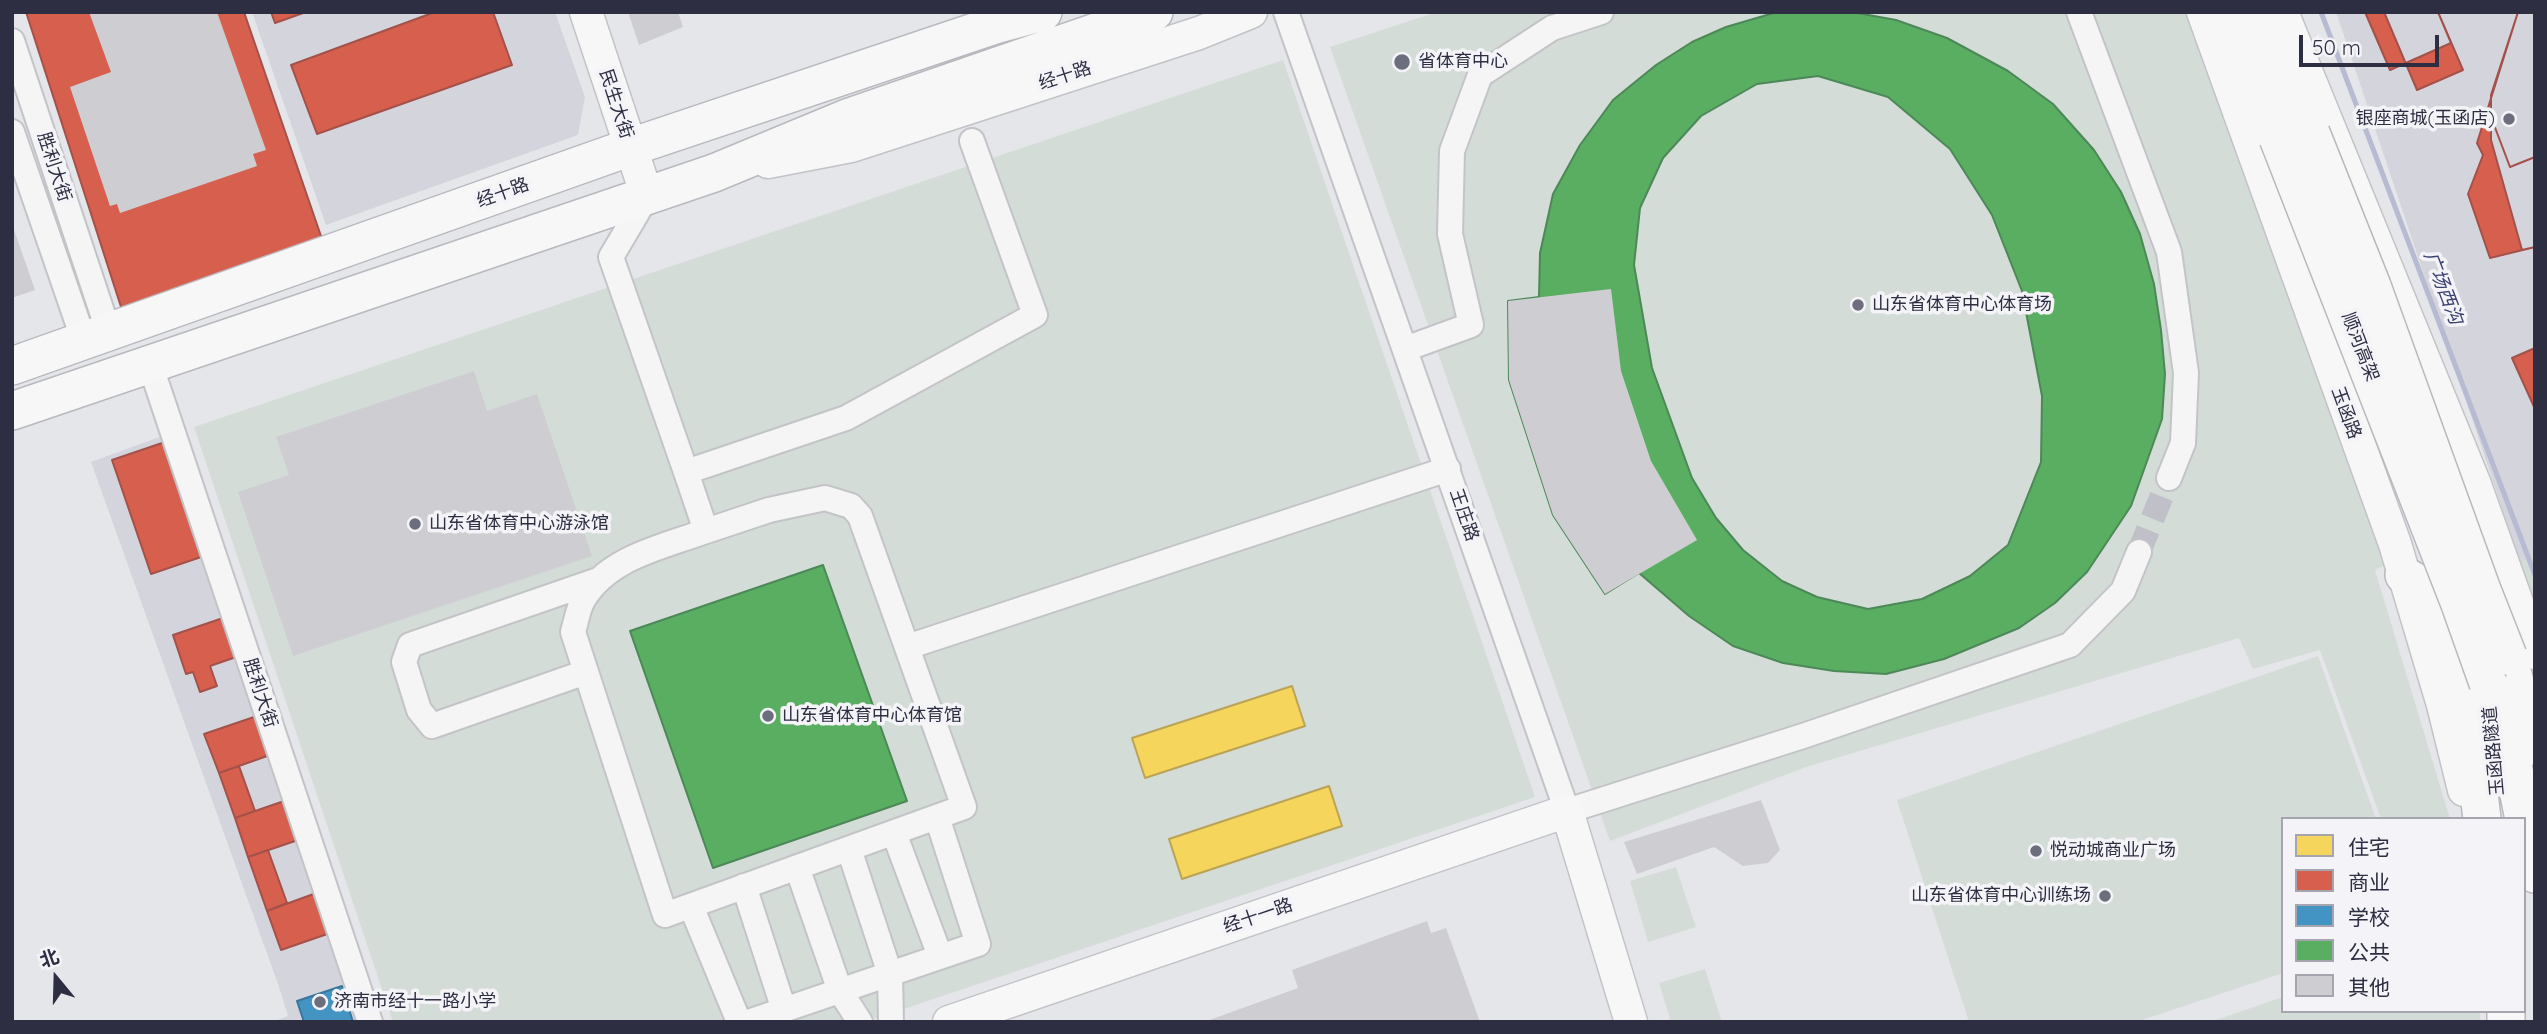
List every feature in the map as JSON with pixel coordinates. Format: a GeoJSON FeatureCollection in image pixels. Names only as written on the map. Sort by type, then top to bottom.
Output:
{"type":"FeatureCollection","features":[{"type":"Feature","properties":{"kind":"highway","name":"经十路"},"geometry":{"type":"LineString","coordinates":[[12,366],[631,147],[995,24],[1043,12]]}},
{"type":"Feature","properties":{"kind":"highway","name":"经十路"},"geometry":{"type":"LineString","coordinates":[[12,411],[714,173],[847,118],[1154,12]]}},
{"type":"Feature","properties":{"kind":"highway","name":"顺河高架"},"geometry":{"type":"LineString","coordinates":[[2228,12],[2460,604],[2510,664]]}},
{"type":"Feature","properties":{"kind":"highway","name":"顺河高架"},"geometry":{"type":"LineString","coordinates":[[2258,12],[2311,133],[2372,286],[2510,664]]}},
{"type":"Feature","properties":{"kind":"highway"},"geometry":{"type":"LineString","coordinates":[[2404,575],[2424,589],[2444,628],[2459,679],[2482,817]]}},
{"type":"Feature","properties":{"kind":"highway"},"geometry":{"type":"LineString","coordinates":[[2510,664],[2530,681],[2535,695]]}},
{"type":"Feature","properties":{"kind":"highway"},"geometry":{"type":"LineString","coordinates":[[2510,664],[2515,770],[2523,817]]}},
{"type":"Feature","properties":{"kind":"highway","name":"玉函路隧道"},"geometry":{"type":"LineString","coordinates":[[2510,664],[2535,755]]}},
{"type":"Feature","properties":{"kind":"highway","name":"玉函路隧道"},"geometry":{"type":"LineString","coordinates":[[2501,817],[2510,664]]}},
{"type":"Feature","properties":{"kind":"highway"},"geometry":{"type":"LineString","coordinates":[[2526,830],[2535,874]]}},
{"type":"Feature","properties":{"kind":"main road","name":"民生大街"},"geometry":{"type":"LineString","coordinates":[[586,12],[647,196]]}},
{"type":"Feature","properties":{"kind":"main road","name":"经十路"},"geometry":{"type":"LineString","coordinates":[[995,24],[1029,12]]}},
{"type":"Feature","properties":{"kind":"main road","name":"经十路"},"geometry":{"type":"LineString","coordinates":[[714,173],[851,146],[1199,33],[1251,12]]}},
{"type":"Feature","properties":{"kind":"main road","name":"玉函路"},"geometry":{"type":"LineString","coordinates":[[2203,12],[2395,544],[2443,705],[2470,817]]}},
{"type":"Feature","properties":{"kind":"main road"},"geometry":{"type":"LineString","coordinates":[[2282,12],[2474,482],[2510,664]]}},
{"type":"Feature","properties":{"kind":"main road"},"geometry":{"type":"LineString","coordinates":[[2353,430],[2438,393]]}},
{"type":"Feature","properties":{"kind":"main road","name":"经十一路"},"geometry":{"type":"LineString","coordinates":[[949,1022],[1567,811]]}},
{"type":"Feature","properties":{"kind":"main road","name":"王庄路"},"geometry":{"type":"LineString","coordinates":[[1567,811],[1631,1022]]}},
{"type":"Feature","properties":{"kind":"street","name":"王庄路"},"geometry":{"type":"LineString","coordinates":[[1286,12],[1567,811]]}},
{"type":"Feature","properties":{"kind":"street"},"geometry":{"type":"LineString","coordinates":[[1405,349],[1471,325],[1450,234],[1452,151],[1480,75],[1552,28],[1601,12]]}},
{"type":"Feature","properties":{"kind":"street"},"geometry":{"type":"LineString","coordinates":[[2079,12],[2112,94],[2169,252],[2186,373],[2183,443],[2169,478]]}},
{"type":"Feature","properties":{"kind":"street","name":"胜利大街"},"geometry":{"type":"LineString","coordinates":[[12,41],[96,337]]}},
{"type":"Feature","properties":{"kind":"street","name":"胜利大街"},"geometry":{"type":"LineString","coordinates":[[12,132],[96,337]]}},
{"type":"Feature","properties":{"kind":"street"},"geometry":{"type":"LineString","coordinates":[[685,472],[846,418],[1035,315],[972,141]]}},
{"type":"Feature","properties":{"kind":"street"},"geometry":{"type":"LineString","coordinates":[[647,196],[611,257],[706,531]]}},
{"type":"Feature","properties":{"kind":"street","name":"胜利大街"},"geometry":{"type":"LineString","coordinates":[[150,363],[370,1022]]}},
{"type":"Feature","properties":{"kind":"street"},"geometry":{"type":"LineString","coordinates":[[907,647],[1448,469]]}},
{"type":"Feature","properties":{"kind":"street"},"geometry":{"type":"LineString","coordinates":[[586,672],[432,726],[419,710],[404,662],[410,645],[598,580],[626,560],[706,531],[769,510],[825,498],[851,506],[860,516],[964,807],[665,915],[573,632],[582,602],[598,580]]}},
{"type":"Feature","properties":{"kind":"street"},"geometry":{"type":"LineString","coordinates":[[1567,811],[1816,732],[2070,645],[2123,591],[2139,552]]}},
{"type":"Feature","properties":{"kind":"street"},"geometry":{"type":"LineString","coordinates":[[748,1022],[978,944],[937,817]]}},
{"type":"Feature","properties":{"kind":"street"},"geometry":{"type":"LineString","coordinates":[[894,833],[940,956]]}},
{"type":"Feature","properties":{"kind":"street"},"geometry":{"type":"LineString","coordinates":[[849,849],[890,974],[891,1022]]}},
{"type":"Feature","properties":{"kind":"street"},"geometry":{"type":"LineString","coordinates":[[797,867],[840,991],[860,1022]]}},
{"type":"Feature","properties":{"kind":"street"},"geometry":{"type":"LineString","coordinates":[[744,886],[784,1010]]}},
{"type":"Feature","properties":{"kind":"street"},"geometry":{"type":"LineString","coordinates":[[691,905],[739,1022]]}},
{"type":"Feature","properties":{"kind":"shaded area"},"geometry":{"type":"Polygon","coordinates":[[[252,12],[555,12],[585,97],[578,135],[326,225],[252,12]]]}},
{"type":"Feature","properties":{"kind":"shaded area","name":"山东省体育中心体育场"},"geometry":{"type":"Polygon","coordinates":[[[1437,12],[2188,12],[2389,563],[2375,570],[2449,817],[2380,817],[2320,650],[2253,669],[2239,638],[1806,767],[1610,841],[1330,47],[1437,12]]]}},
{"type":"Feature","properties":{"kind":"shaded area"},"geometry":{"type":"Polygon","coordinates":[[[2336,12],[2535,12],[2535,556],[2520,562],[2336,12]]]}},
{"type":"Feature","properties":{"kind":"shaded area"},"geometry":{"type":"Polygon","coordinates":[[[1283,60],[1535,797],[865,1022],[393,1022],[194,427],[1283,60]]]}},
{"type":"Feature","properties":{"kind":"shaded area"},"geometry":{"type":"Polygon","coordinates":[[[165,435],[363,1022],[272,1022],[288,1016],[279,987],[91,462],[165,435]]]}},
{"type":"Feature","properties":{"kind":"shaded area"},"geometry":{"type":"Polygon","coordinates":[[[2535,556],[2535,611],[2520,562],[2535,556]]]}},
{"type":"Feature","properties":{"kind":"shaded area","name":"山东省体育中心训练场"},"geometry":{"type":"Polygon","coordinates":[[[2318,656],[2375,817],[2281,817],[2281,974],[2136,1022],[1969,1022],[1897,800],[2318,656]]]}},
{"type":"Feature","properties":{"kind":"shaded area"},"geometry":{"type":"Polygon","coordinates":[[[1676,867],[1696,927],[1648,942],[1630,881],[1676,867]]]}},
{"type":"Feature","properties":{"kind":"shaded area"},"geometry":{"type":"Polygon","coordinates":[[[1705,969],[1722,1022],[1671,1022],[1659,983],[1705,969]]]}},
{"type":"Feature","properties":{"kind":"shaded area"},"geometry":{"type":"Polygon","coordinates":[[[2281,998],[2281,1013],[2480,1013],[2480,1022],[2210,1022],[2281,998]]]}},
{"type":"Feature","properties":{"kind":"building: 住宅"},"geometry":{"type":"Polygon","coordinates":[[[1292,686],[1305,726],[1145,778],[1132,738],[1292,686]]]}},
{"type":"Feature","properties":{"kind":"building: 住宅"},"geometry":{"type":"Polygon","coordinates":[[[1329,786],[1342,826],[1182,879],[1169,839],[1329,786]]]}},
{"type":"Feature","properties":{"kind":"building: 商业"},"geometry":{"type":"Polygon","coordinates":[[[26,12],[244,12],[322,239],[122,310],[26,12]]]}},
{"type":"Feature","properties":{"kind":"building: 商业"},"geometry":{"type":"Polygon","coordinates":[[[271,12],[306,12],[275,23],[271,12]]]}},
{"type":"Feature","properties":{"kind":"building: 商业"},"geometry":{"type":"Polygon","coordinates":[[[435,12],[493,12],[512,65],[317,134],[291,65],[435,12]]]}},
{"type":"Feature","properties":{"kind":"building: 商业"},"geometry":{"type":"Polygon","coordinates":[[[2365,12],[2438,12],[2451,43],[2390,70],[2365,12]]]}},
{"type":"Feature","properties":{"kind":"building: 商业"},"geometry":{"type":"Polygon","coordinates":[[[2384,12],[2438,12],[2463,70],[2417,90],[2384,12]]]}},
{"type":"Feature","properties":{"kind":"building: 商业","name":"银座商城(玉函店)"},"geometry":{"type":"Polygon","coordinates":[[[2518,12],[2535,12],[2535,247],[2490,258],[2468,194],[2483,155],[2477,143],[2518,12]]]}},
{"type":"Feature","properties":{"kind":"building: 商业"},"geometry":{"type":"Polygon","coordinates":[[[2518,12],[2535,12],[2535,157],[2510,167],[2491,117],[2491,95],[2518,12]]]}},
{"type":"Feature","properties":{"kind":"building: 商业"},"geometry":{"type":"Polygon","coordinates":[[[2491,117],[2510,167],[2535,157],[2535,247],[2522,250],[2491,140],[2491,117]]]}},
{"type":"Feature","properties":{"kind":"building: 商业"},"geometry":{"type":"Polygon","coordinates":[[[2535,348],[2535,409],[2512,358],[2535,348]]]}},
{"type":"Feature","properties":{"kind":"building: 商业"},"geometry":{"type":"Polygon","coordinates":[[[165,442],[204,556],[151,574],[112,460],[165,442]]]}},
{"type":"Feature","properties":{"kind":"building: 商业"},"geometry":{"type":"Polygon","coordinates":[[[226,617],[239,656],[210,666],[217,686],[200,692],[193,672],[186,674],[173,635],[226,617]]]}},
{"type":"Feature","properties":{"kind":"building: 商业"},"geometry":{"type":"Polygon","coordinates":[[[257,716],[270,755],[219,773],[204,734],[257,716]]]}},
{"type":"Feature","properties":{"kind":"building: 商业"},"geometry":{"type":"Polygon","coordinates":[[[239,766],[255,811],[235,818],[219,773],[239,766]]]}},
{"type":"Feature","properties":{"kind":"building: 商业"},"geometry":{"type":"Polygon","coordinates":[[[287,800],[301,839],[248,857],[235,818],[287,800]]]}},
{"type":"Feature","properties":{"kind":"building: 商业"},"geometry":{"type":"Polygon","coordinates":[[[268,850],[287,903],[267,911],[248,857],[268,850]]]}},
{"type":"Feature","properties":{"kind":"building: 商业"},"geometry":{"type":"Polygon","coordinates":[[[319,892],[333,932],[281,950],[267,911],[319,892]]]}},
{"type":"Feature","properties":{"kind":"building: 学校"},"geometry":{"type":"Polygon","coordinates":[[[342,986],[353,1022],[304,1022],[297,1001],[342,986]]]}},
{"type":"Feature","properties":{"kind":"building: 公共"},"geometry":{"type":"Polygon","coordinates":[[[1777,12],[1852,12],[1896,20],[1947,38],[2008,71],[2053,104],[2094,150],[2121,192],[2140,234],[2154,284],[2165,374],[2162,419],[2131,506],[2087,572],[2055,603],[2019,628],[1944,659],[1886,674],[1834,671],[1783,663],[1733,646],[1689,616],[1639,573],[1605,594],[1553,515],[1509,380],[1508,301],[1539,297],[1540,253],[1553,194],[1580,145],[1613,100],[1656,65],[1692,42],[1726,27],[1777,12]],[[1818,76],[1757,84],[1701,116],[1663,158],[1640,208],[1634,265],[1652,368],[1692,478],[1716,518],[1743,550],[1782,581],[1817,597],[1868,609],[1922,599],[1970,576],[2008,545],[2041,462],[2042,396],[2022,291],[1992,215],[1950,149],[1888,97],[1818,76]]]}},
{"type":"Feature","properties":{"kind":"building: 公共","name":"山东省体育中心体育馆"},"geometry":{"type":"Polygon","coordinates":[[[823,565],[907,801],[713,868],[630,631],[823,565]]]}},
{"type":"Feature","properties":{"kind":"building: 其他"},"geometry":{"type":"Polygon","coordinates":[[[89,12],[217,12],[266,150],[253,154],[257,166],[120,213],[117,204],[110,206],[70,87],[111,72],[89,12]]]}},
{"type":"Feature","properties":{"kind":"building: 其他"},"geometry":{"type":"Polygon","coordinates":[[[628,12],[678,12],[683,27],[639,45],[628,12]]]}},
{"type":"Feature","properties":{"kind":"building: 其他"},"geometry":{"type":"Polygon","coordinates":[[[12,224],[35,290],[12,298],[12,224]]]}},
{"type":"Feature","properties":{"kind":"building: 其他"},"geometry":{"type":"Polygon","coordinates":[[[1611,289],[1621,371],[1651,461],[1697,540],[1605,594],[1553,515],[1509,380],[1508,301],[1611,289]]]}},
{"type":"Feature","properties":{"kind":"building: 其他","name":"山东省体育中心游泳馆"},"geometry":{"type":"Polygon","coordinates":[[[474,371],[487,411],[537,394],[592,556],[293,656],[238,492],[289,475],[276,437],[474,371]]]}},
{"type":"Feature","properties":{"kind":"building: 其他"},"geometry":{"type":"Polygon","coordinates":[[[1761,800],[1780,850],[1768,863],[1743,866],[1714,847],[1637,874],[1624,842],[1761,800]]]}},
{"type":"Feature","properties":{"kind":"building: 其他"},"geometry":{"type":"Polygon","coordinates":[[[1427,921],[1431,933],[1446,928],[1480,1022],[1204,1022],[1298,988],[1292,970],[1427,921]]]}},
{"type":"Feature","properties":{"kind":"waterway","name":"广场西沟"},"geometry":{"type":"LineString","coordinates":[[2321,12],[2535,575]]}},
{"type":"Feature","properties":{"kind":"tunnel"},"geometry":{"type":"LineString","coordinates":[[2139,552],[2169,478]]}},
{"type":"Feature","properties":{"kind":"place","name":"省体育中心"},"geometry":{"type":"Point","coordinates":[1402,62]}},
{"type":"Feature","properties":{"kind":"place","name":"银座商城(玉函店)"},"geometry":{"type":"Point","coordinates":[2509,119]}},
{"type":"Feature","properties":{"kind":"place","name":"山东省体育中心体育场"},"geometry":{"type":"Point","coordinates":[1858,305]}},
{"type":"Feature","properties":{"kind":"place","name":"山东省体育中心游泳馆"},"geometry":{"type":"Point","coordinates":[415,524]}},
{"type":"Feature","properties":{"kind":"place","name":"山东省体育中心体育馆"},"geometry":{"type":"Point","coordinates":[768,716]}},
{"type":"Feature","properties":{"kind":"place","name":"悦动城商业广场"},"geometry":{"type":"Point","coordinates":[2036,851]}},
{"type":"Feature","properties":{"kind":"place","name":"山东省体育中心训练场"},"geometry":{"type":"Point","coordinates":[2105,896]}},
{"type":"Feature","properties":{"kind":"place","name":"济南市经十一路小学"},"geometry":{"type":"Point","coordinates":[320,1002]}}]}
